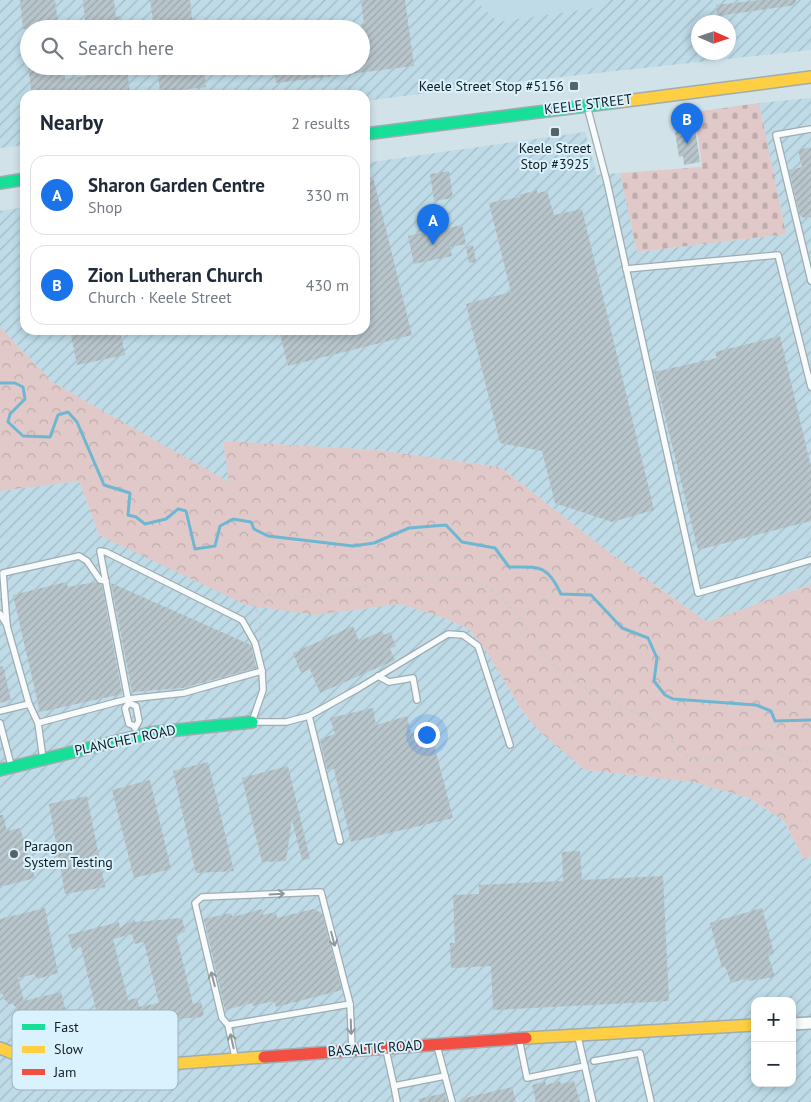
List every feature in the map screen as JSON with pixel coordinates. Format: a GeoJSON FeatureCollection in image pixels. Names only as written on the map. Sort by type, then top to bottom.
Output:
{"type":"FeatureCollection","features":[{"type":"Feature","properties":{"kind":"street","name":"KEELE STREET"},"geometry":{"type":"LineString","coordinates":[[370,133],[587,104],[811,77]]}},
{"type":"Feature","properties":{"kind":"street"},"geometry":{"type":"LineString","coordinates":[[0,183],[20,181]]}},
{"type":"Feature","properties":{"kind":"street","name":"PLANCHET ROAD"},"geometry":{"type":"LineString","coordinates":[[0,770],[136,731],[252,722]]}},
{"type":"Feature","properties":{"kind":"street"},"geometry":{"type":"LineString","coordinates":[[796,1024],[811,1023]]}},
{"type":"Feature","properties":{"kind":"street","name":"BASALTIC ROAD"},"geometry":{"type":"LineString","coordinates":[[178,1065],[235,1058],[519,1038],[751,1026]]}},
{"type":"Feature","properties":{"kind":"street","name":"BASALTIC ROAD"},"geometry":{"type":"LineString","coordinates":[[0,1048],[12,1055]]}},
{"type":"Feature","properties":{"kind":"lane"},"geometry":{"type":"LineString","coordinates":[[587,104],[626,269],[698,593],[811,560]]}},
{"type":"Feature","properties":{"kind":"lane"},"geometry":{"type":"LineString","coordinates":[[811,130],[776,135],[811,281]]}},
{"type":"Feature","properties":{"kind":"lane"},"geometry":{"type":"LineString","coordinates":[[804,251],[811,250]]}},
{"type":"Feature","properties":{"kind":"lane"},"geometry":{"type":"LineString","coordinates":[[626,269],[778,255],[811,386]]}},
{"type":"Feature","properties":{"kind":"lane"},"geometry":{"type":"LineString","coordinates":[[136,731],[129,724],[125,708],[129,701],[100,551],[106,552],[242,620],[255,643],[262,671],[263,690],[252,722],[286,722],[308,716],[448,634],[463,635],[478,646],[510,745]]}},
{"type":"Feature","properties":{"kind":"lane"},"geometry":{"type":"LineString","coordinates":[[43,759],[38,723],[29,704],[7,626],[3,573],[79,556],[87,561],[100,580],[106,581]]}},
{"type":"Feature","properties":{"kind":"lane"},"geometry":{"type":"LineString","coordinates":[[0,614],[7,626]]}},
{"type":"Feature","properties":{"kind":"lane"},"geometry":{"type":"LineString","coordinates":[[38,723],[129,701],[184,693],[262,671]]}},
{"type":"Feature","properties":{"kind":"lane"},"geometry":{"type":"LineString","coordinates":[[378,676],[389,682],[413,678],[417,700]]}},
{"type":"Feature","properties":{"kind":"lane"},"geometry":{"type":"LineString","coordinates":[[129,701],[136,706],[138,721],[136,731]]}},
{"type":"Feature","properties":{"kind":"lane"},"geometry":{"type":"LineString","coordinates":[[0,711],[29,704]]}},
{"type":"Feature","properties":{"kind":"lane"},"geometry":{"type":"LineString","coordinates":[[308,716],[340,841]]}},
{"type":"Feature","properties":{"kind":"lane"},"geometry":{"type":"LineString","coordinates":[[0,723],[12,767]]}},
{"type":"Feature","properties":{"kind":"lane"},"geometry":{"type":"LineString","coordinates":[[235,1058],[228,1025],[222,1018],[195,903],[202,897],[321,892],[350,1004],[352,1050]]}},
{"type":"Feature","properties":{"kind":"lane"},"geometry":{"type":"LineString","coordinates":[[228,1025],[350,1004]]}},
{"type":"Feature","properties":{"kind":"lane"},"geometry":{"type":"LineString","coordinates":[[578,1035],[593,1102]]}},
{"type":"Feature","properties":{"kind":"lane"},"geometry":{"type":"LineString","coordinates":[[519,1038],[527,1078],[585,1066]]}},
{"type":"Feature","properties":{"kind":"lane"},"geometry":{"type":"LineString","coordinates":[[437,1044],[452,1102]]}},
{"type":"Feature","properties":{"kind":"lane"},"geometry":{"type":"LineString","coordinates":[[386,1048],[397,1102]]}},
{"type":"Feature","properties":{"kind":"lane"},"geometry":{"type":"LineString","coordinates":[[594,1061],[640,1053],[651,1102]]}},
{"type":"Feature","properties":{"kind":"lane"},"geometry":{"type":"LineString","coordinates":[[394,1086],[445,1076]]}},
{"type":"Feature","properties":{"kind":"path"},"geometry":{"type":"LineString","coordinates":[[684,111],[688,127]]}},
{"type":"Feature","properties":{"kind":"path"},"geometry":{"type":"LineString","coordinates":[[252,603],[252,599],[259,594],[287,597],[317,596],[379,582],[414,577],[439,576],[475,582],[488,587],[502,599],[518,616],[548,658],[560,670],[604,699],[657,724],[688,756],[698,758],[770,749],[811,761]]}},
{"type":"Feature","properties":{"kind":"shaded area"},"geometry":{"type":"Polygon","coordinates":[[[0,0],[475,0],[498,22],[594,8],[604,0],[811,0],[811,50],[736,58],[736,15],[691,15],[691,60],[718,60],[505,83],[370,100],[370,90],[20,90],[20,146],[0,148],[0,0]]]}},
{"type":"Feature","properties":{"kind":"shaded area"},"geometry":{"type":"Polygon","coordinates":[[[475,0],[604,0],[594,8],[498,22],[475,0]]]}},
{"type":"Feature","properties":{"kind":"shaded area"},"geometry":{"type":"Polygon","coordinates":[[[811,98],[811,584],[707,622],[610,553],[500,467],[377,450],[223,441],[230,483],[52,382],[0,327],[0,211],[20,208],[20,335],[370,335],[370,162],[585,132],[597,175],[620,173],[637,252],[786,234],[759,103],[811,98]]]}},
{"type":"Feature","properties":{"kind":"shaded area"},"geometry":{"type":"Polygon","coordinates":[[[79,481],[99,535],[316,615],[399,604],[442,617],[469,629],[485,649],[521,709],[539,731],[585,770],[693,782],[749,798],[784,821],[804,860],[811,856],[811,1102],[0,1102],[0,491],[79,481]]]}},
{"type":"Feature","properties":{"kind":"green space"},"geometry":{"type":"Polygon","coordinates":[[[759,103],[786,234],[637,252],[620,173],[702,167],[695,112],[759,103]]]}},
{"type":"Feature","properties":{"kind":"green space"},"geometry":{"type":"Polygon","coordinates":[[[0,327],[52,382],[229,482],[223,441],[377,450],[500,467],[610,553],[707,622],[811,584],[811,856],[804,860],[784,821],[749,798],[693,782],[585,770],[539,731],[521,709],[485,649],[469,629],[442,617],[399,604],[316,615],[246,605],[99,535],[79,481],[0,491],[0,327]]]}},
{"type":"Feature","properties":{"kind":"building"},"geometry":{"type":"Polygon","coordinates":[[[20,0],[55,0],[58,20],[22,20],[20,0]]]}},
{"type":"Feature","properties":{"kind":"building"},"geometry":{"type":"Polygon","coordinates":[[[83,0],[114,0],[116,17],[121,16],[122,20],[85,20],[83,0]]]}},
{"type":"Feature","properties":{"kind":"building"},"geometry":{"type":"Polygon","coordinates":[[[150,0],[190,0],[192,18],[195,18],[195,20],[153,20],[150,0]]]}},
{"type":"Feature","properties":{"kind":"building"},"geometry":{"type":"Polygon","coordinates":[[[361,0],[405,0],[414,66],[370,71],[370,20],[364,20],[361,0]]]}},
{"type":"Feature","properties":{"kind":"building"},"geometry":{"type":"Polygon","coordinates":[[[760,0],[796,0],[796,5],[724,15],[717,15],[716,5],[760,0]]]}},
{"type":"Feature","properties":{"kind":"building"},"geometry":{"type":"Polygon","coordinates":[[[29,75],[65,75],[65,79],[92,75],[128,75],[129,90],[31,90],[29,75]]]}},
{"type":"Feature","properties":{"kind":"building"},"geometry":{"type":"Polygon","coordinates":[[[158,75],[205,75],[206,87],[160,90],[158,75]]]}},
{"type":"Feature","properties":{"kind":"building"},"geometry":{"type":"Polygon","coordinates":[[[275,75],[341,75],[276,83],[275,75]]]}},
{"type":"Feature","properties":{"kind":"building"},"geometry":{"type":"Polygon","coordinates":[[[695,129],[700,162],[684,165],[683,156],[679,157],[675,132],[695,129]]]}},
{"type":"Feature","properties":{"kind":"building"},"geometry":{"type":"Polygon","coordinates":[[[811,147],[811,217],[805,218],[800,216],[789,170],[802,167],[798,150],[811,147]]]}},
{"type":"Feature","properties":{"kind":"building"},"geometry":{"type":"Polygon","coordinates":[[[449,171],[453,198],[434,201],[430,174],[449,171]]]}},
{"type":"Feature","properties":{"kind":"building"},"geometry":{"type":"Polygon","coordinates":[[[373,177],[412,335],[288,366],[280,335],[370,335],[370,178],[373,177]]]}},
{"type":"Feature","properties":{"kind":"building"},"geometry":{"type":"Polygon","coordinates":[[[537,190],[537,193],[547,191],[554,215],[582,209],[654,510],[612,522],[555,503],[542,451],[500,443],[466,304],[511,292],[489,203],[520,197],[519,195],[537,190]]]}},
{"type":"Feature","properties":{"kind":"building"},"geometry":{"type":"Polygon","coordinates":[[[462,225],[466,244],[450,247],[452,256],[414,264],[408,236],[462,225]]]}},
{"type":"Feature","properties":{"kind":"building"},"geometry":{"type":"Polygon","coordinates":[[[473,245],[476,262],[469,263],[466,247],[473,245]]]}},
{"type":"Feature","properties":{"kind":"building"},"geometry":{"type":"Polygon","coordinates":[[[71,335],[121,335],[125,355],[77,365],[71,335]]]}},
{"type":"Feature","properties":{"kind":"building"},"geometry":{"type":"Polygon","coordinates":[[[780,336],[811,467],[811,521],[698,550],[654,372],[717,358],[715,352],[780,336]]]}},
{"type":"Feature","properties":{"kind":"building"},"geometry":{"type":"Polygon","coordinates":[[[66,582],[68,587],[96,582],[102,585],[122,694],[40,712],[13,595],[66,582]]]}},
{"type":"Feature","properties":{"kind":"building"},"geometry":{"type":"Polygon","coordinates":[[[111,583],[251,645],[256,668],[183,688],[132,692],[111,583]]]}},
{"type":"Feature","properties":{"kind":"building"},"geometry":{"type":"Polygon","coordinates":[[[353,626],[359,641],[382,631],[384,635],[390,632],[396,646],[390,649],[395,660],[320,693],[310,669],[301,673],[293,653],[353,626]]]}},
{"type":"Feature","properties":{"kind":"building"},"geometry":{"type":"Polygon","coordinates":[[[3,666],[11,700],[0,703],[0,667],[3,666]]]}},
{"type":"Feature","properties":{"kind":"building"},"geometry":{"type":"Polygon","coordinates":[[[373,708],[376,725],[407,716],[411,733],[430,729],[453,818],[351,842],[334,769],[327,770],[320,739],[335,734],[330,718],[373,708]]]}},
{"type":"Feature","properties":{"kind":"building"},"geometry":{"type":"Polygon","coordinates":[[[208,762],[234,871],[196,873],[173,771],[208,762]]]}},
{"type":"Feature","properties":{"kind":"building"},"geometry":{"type":"Polygon","coordinates":[[[288,766],[310,859],[302,860],[292,820],[286,861],[262,862],[242,778],[288,766]]]}},
{"type":"Feature","properties":{"kind":"building"},"geometry":{"type":"Polygon","coordinates":[[[150,780],[171,869],[134,878],[112,790],[150,780]]]}},
{"type":"Feature","properties":{"kind":"building"},"geometry":{"type":"Polygon","coordinates":[[[87,796],[105,887],[65,894],[49,804],[87,796]]]}},
{"type":"Feature","properties":{"kind":"building","name":"Paragon System Testing"},"geometry":{"type":"Polygon","coordinates":[[[0,815],[3,815],[7,831],[20,828],[35,878],[0,887],[0,815]]]}},
{"type":"Feature","properties":{"kind":"building"},"geometry":{"type":"Polygon","coordinates":[[[580,851],[582,880],[663,876],[669,1001],[493,1010],[491,966],[451,968],[450,943],[455,943],[453,895],[479,894],[479,885],[563,881],[562,852],[580,851]]]}},
{"type":"Feature","properties":{"kind":"building"},"geometry":{"type":"Polygon","coordinates":[[[45,908],[58,973],[37,979],[35,974],[18,978],[24,1001],[61,992],[66,1010],[18,1010],[13,1004],[9,1004],[3,998],[3,994],[0,994],[0,919],[45,908]]]}},
{"type":"Feature","properties":{"kind":"building"},"geometry":{"type":"Polygon","coordinates":[[[762,908],[774,953],[768,955],[775,977],[748,981],[748,978],[731,983],[725,966],[722,968],[710,923],[762,908]]]}},
{"type":"Feature","properties":{"kind":"building"},"geometry":{"type":"Polygon","coordinates":[[[262,909],[263,915],[276,912],[277,918],[313,909],[322,913],[342,990],[276,1007],[274,1001],[253,1006],[252,1003],[225,1010],[204,919],[230,913],[233,917],[262,909]]]}},
{"type":"Feature","properties":{"kind":"building"},"geometry":{"type":"Polygon","coordinates":[[[182,918],[185,932],[176,934],[193,1004],[201,1002],[204,1015],[201,1017],[178,1019],[178,1010],[96,1010],[81,947],[72,949],[68,935],[119,922],[120,928],[135,919],[135,922],[182,918]],[[132,934],[113,939],[128,1000],[137,998],[139,1007],[159,1003],[144,942],[135,944],[132,934]]]}},
{"type":"Feature","properties":{"kind":"building"},"geometry":{"type":"Polygon","coordinates":[[[545,1081],[546,1085],[560,1081],[561,1084],[574,1081],[580,1102],[536,1102],[532,1085],[545,1081]]]}},
{"type":"Feature","properties":{"kind":"building"},"geometry":{"type":"Polygon","coordinates":[[[512,1087],[516,1102],[462,1102],[461,1099],[512,1087]]]}},
{"type":"Feature","properties":{"kind":"building"},"geometry":{"type":"Polygon","coordinates":[[[445,1093],[447,1102],[419,1102],[418,1099],[445,1093]]]}},
{"type":"Feature","properties":{"kind":"waterway"},"geometry":{"type":"LineString","coordinates":[[0,383],[15,383],[23,387],[25,399],[10,414],[8,422],[23,436],[50,437],[58,415],[68,412],[77,422],[104,485],[130,493],[128,515],[136,517],[145,524],[166,519],[178,509],[186,511],[195,549],[215,546],[220,526],[233,519],[251,522],[254,529],[268,536],[353,546],[374,543],[409,528],[446,525],[462,542],[495,548],[509,567],[541,569],[551,577],[561,594],[591,595],[622,628],[648,638],[657,658],[654,681],[665,695],[673,699],[756,705],[771,711],[775,721],[811,720]]}},
{"type":"Feature","properties":{"kind":"traffic: fast"},"geometry":{"type":"LineString","coordinates":[[370,133],[618,102]]}},
{"type":"Feature","properties":{"kind":"traffic: fast"},"geometry":{"type":"LineString","coordinates":[[0,183],[20,180]]}},
{"type":"Feature","properties":{"kind":"traffic: fast"},"geometry":{"type":"LineString","coordinates":[[0,770],[150,733],[252,722]]}},
{"type":"Feature","properties":{"kind":"traffic: slow"},"geometry":{"type":"LineString","coordinates":[[618,102],[811,77]]}},
{"type":"Feature","properties":{"kind":"traffic: slow"},"geometry":{"type":"LineString","coordinates":[[526,1038],[751,1025]]}},
{"type":"Feature","properties":{"kind":"traffic: slow"},"geometry":{"type":"LineString","coordinates":[[0,1048],[12,1053]]}},
{"type":"Feature","properties":{"kind":"traffic: slow"},"geometry":{"type":"LineString","coordinates":[[178,1063],[264,1057]]}},
{"type":"Feature","properties":{"kind":"traffic: jam"},"geometry":{"type":"LineString","coordinates":[[264,1057],[526,1038]]}},
{"type":"Feature","properties":{"kind":"place","name":"Keele Street Stop #5156"},"geometry":{"type":"Point","coordinates":[574,86]}},
{"type":"Feature","properties":{"kind":"place","name":"Keele Street Stop #3925"},"geometry":{"type":"Point","coordinates":[555,132]}},
{"type":"Feature","properties":{"kind":"place","name":"Zion Lutheran Church"},"geometry":{"type":"Point","coordinates":[687,144]}},
{"type":"Feature","properties":{"kind":"place","name":"Sharon Garden Centre"},"geometry":{"type":"Point","coordinates":[433,245]}},
{"type":"Feature","properties":{"kind":"place","name":"Paragon System Testing"},"geometry":{"type":"Point","coordinates":[14,854]}}]}
